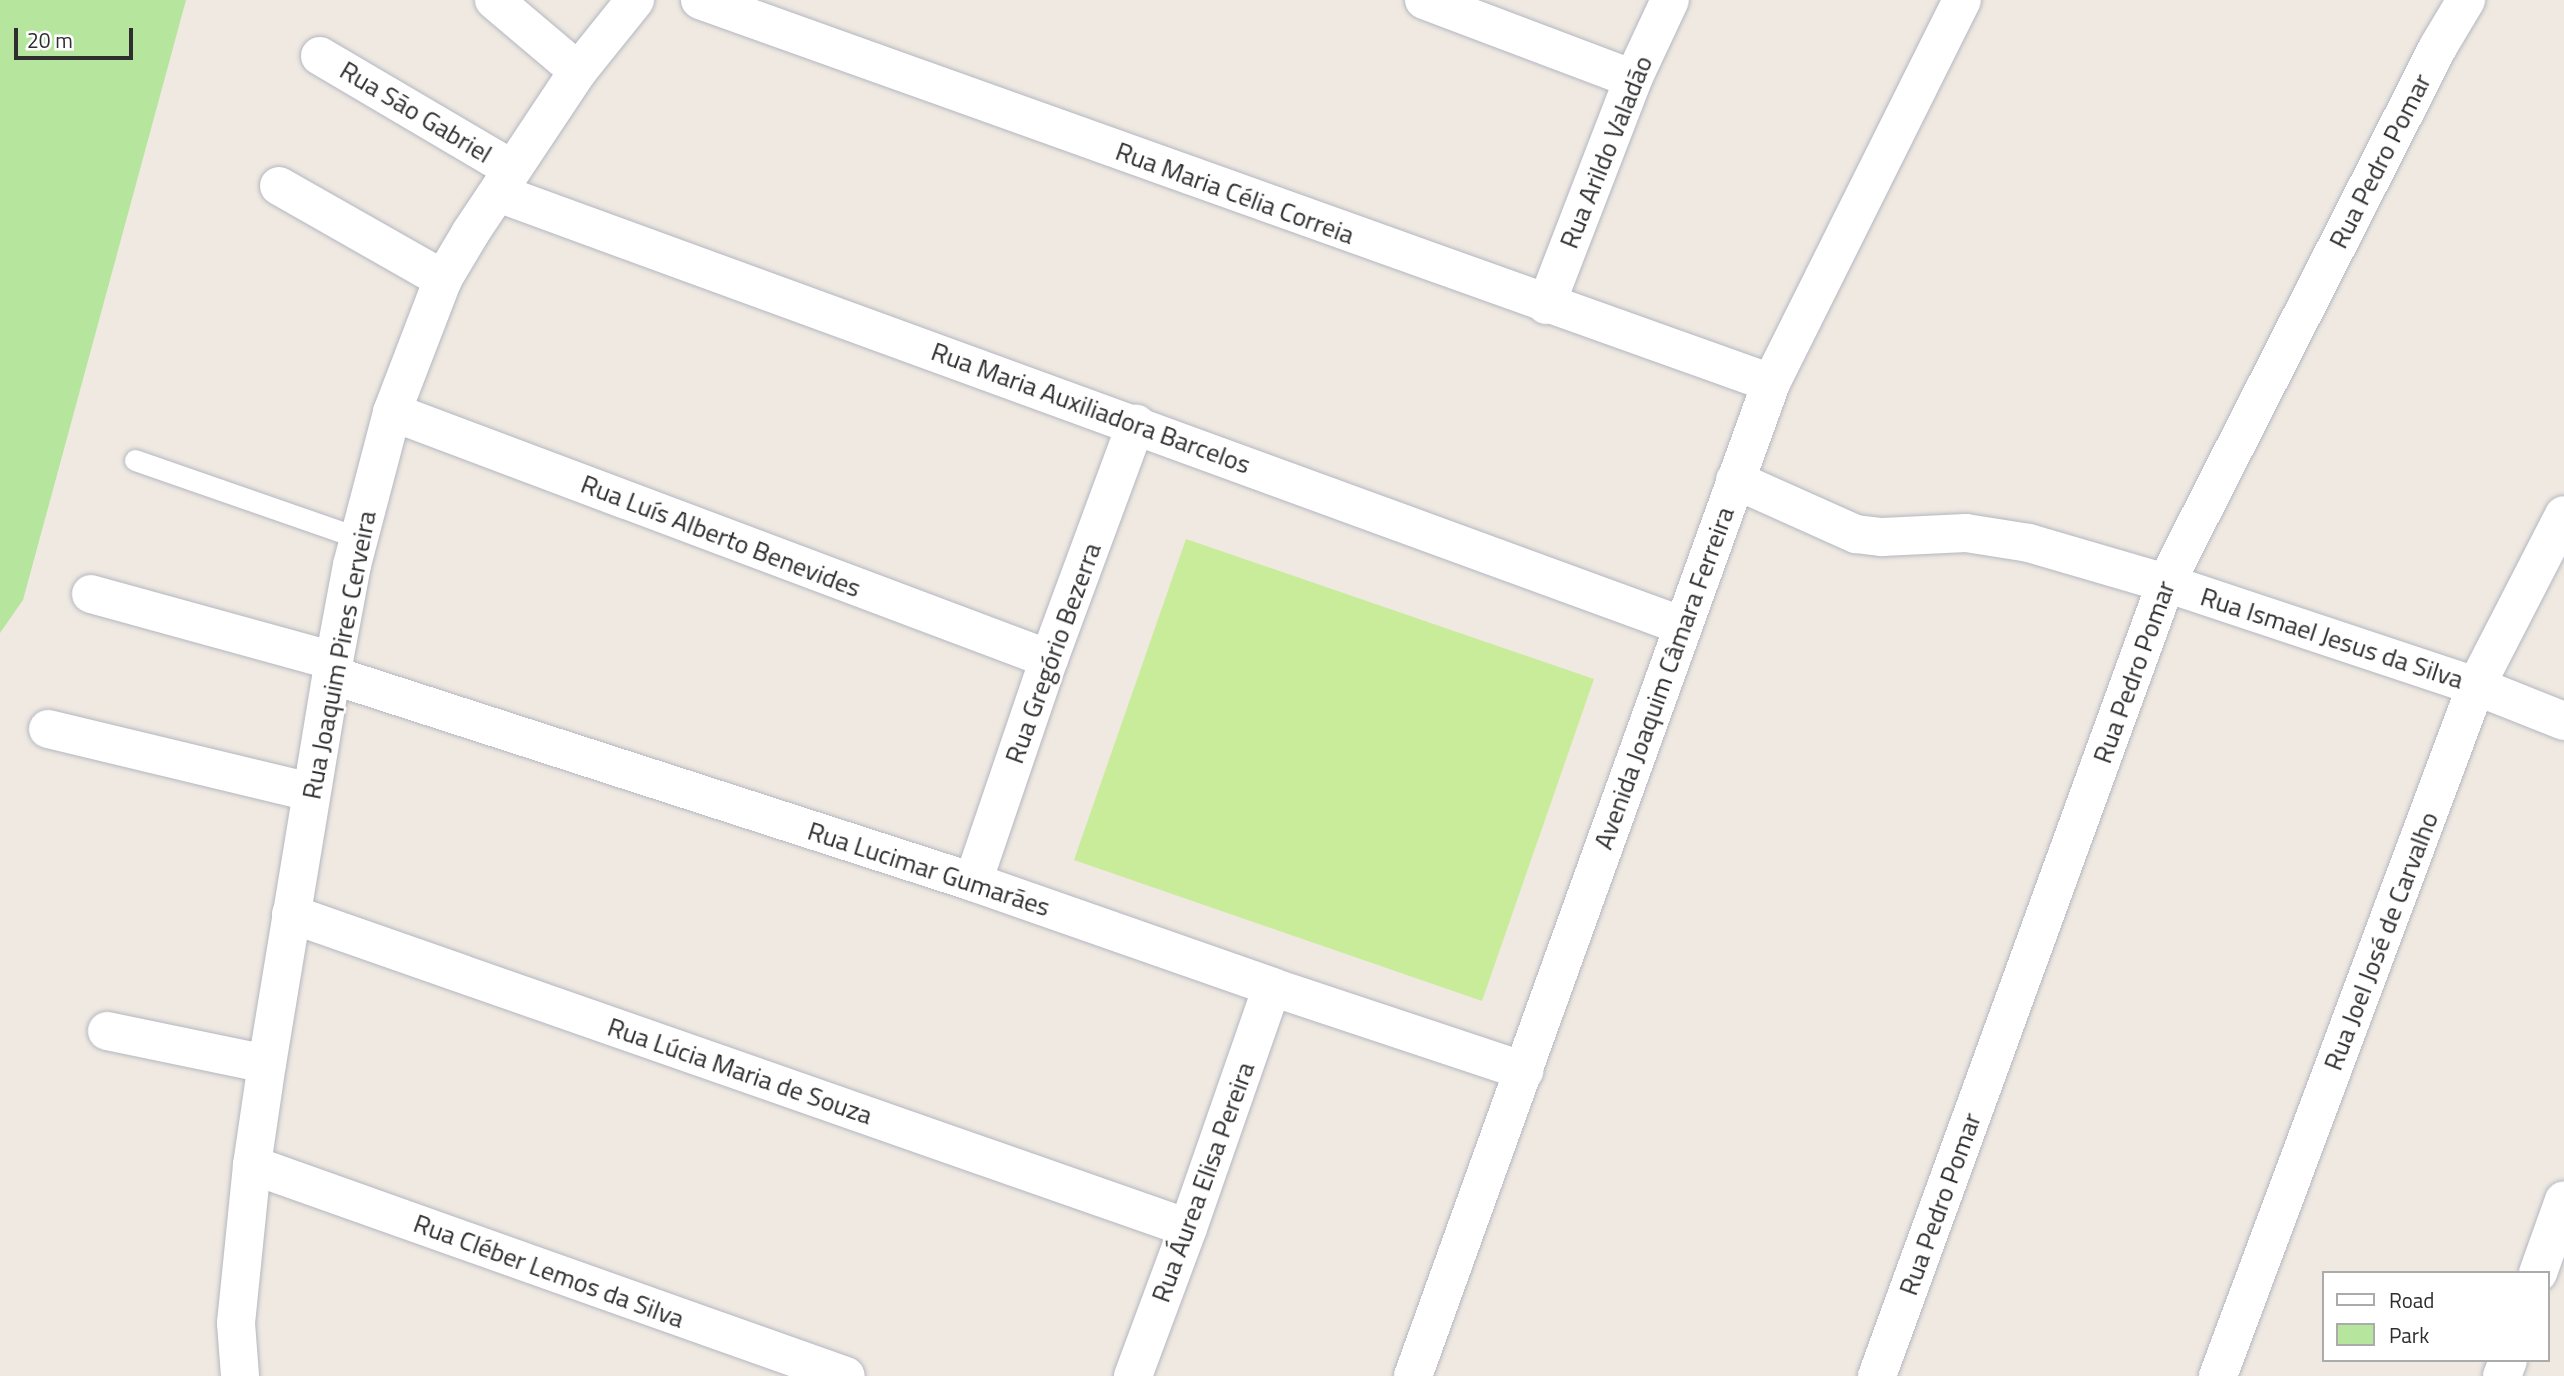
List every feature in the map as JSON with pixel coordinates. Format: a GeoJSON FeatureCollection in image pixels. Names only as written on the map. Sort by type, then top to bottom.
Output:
{"type":"FeatureCollection","features":[{"type":"Feature","properties":{"kind":"street","name":"Rua Joaquim Pires Cerveira"},"geometry":{"type":"LineString","coordinates":[[240,1376],[236,1324],[252,1165],[267,1064],[310,792],[333,668],[359,538],[392,412],[443,279],[578,71],[635,0]]}},
{"type":"Feature","properties":{"kind":"street","name":"Rua Maria Célia Correia"},"geometry":{"type":"LineString","coordinates":[[700,0],[1771,383]]}},
{"type":"Feature","properties":{"kind":"street"},"geometry":{"type":"LineString","coordinates":[[1424,0],[1633,79]]}},
{"type":"Feature","properties":{"kind":"street","name":"Rua Arildo Valadão"},"geometry":{"type":"LineString","coordinates":[[1546,304],[1633,79],[1670,0]]}},
{"type":"Feature","properties":{"kind":"street","name":"Avenida Joaquim Câmara Ferreira"},"geometry":{"type":"LineString","coordinates":[[1413,1376],[1771,383],[1962,0]]}},
{"type":"Feature","properties":{"kind":"street","name":"Rua Pedro Pomar"},"geometry":{"type":"LineString","coordinates":[[1877,1376],[2166,583],[2438,47],[2466,0]]}},
{"type":"Feature","properties":{"kind":"street"},"geometry":{"type":"LineString","coordinates":[[503,3],[578,71]]}},
{"type":"Feature","properties":{"kind":"street","name":"Rua Sāo Gabriel"},"geometry":{"type":"LineString","coordinates":[[320,56],[505,181]]}},
{"type":"Feature","properties":{"kind":"street","name":"Rua Maria Auxiliadora Barcelos"},"geometry":{"type":"LineString","coordinates":[[505,181],[1136,424],[1683,626]]}},
{"type":"Feature","properties":{"kind":"street"},"geometry":{"type":"LineString","coordinates":[[279,186],[443,279]]}},
{"type":"Feature","properties":{"kind":"street","name":"Rua Luís Alberto Benevides"},"geometry":{"type":"LineString","coordinates":[[392,412],[1049,659]]}},
{"type":"Feature","properties":{"kind":"street","name":"Rua Gregório Bezerra"},"geometry":{"type":"LineString","coordinates":[[973,882],[1049,659],[1136,424]]}},
{"type":"Feature","properties":{"kind":"street","name":"Rua Ismael Jesus da Silva"},"geometry":{"type":"LineString","coordinates":[[1735,480],[1856,534],[1882,537],[1966,533],[2029,543],[2166,583],[2476,686],[2564,721]]}},
{"type":"Feature","properties":{"kind":"street","name":"Rua Joel José de Carvalho"},"geometry":{"type":"LineString","coordinates":[[2218,1376],[2476,686],[2564,515]]}},
{"type":"Feature","properties":{"kind":"street","name":"Rua Lucimar Gumarães"},"geometry":{"type":"LineString","coordinates":[[90,593],[333,668],[973,882],[1272,987],[1524,1071]]}},
{"type":"Feature","properties":{"kind":"street"},"geometry":{"type":"LineString","coordinates":[[48,729],[310,792]]}},
{"type":"Feature","properties":{"kind":"street","name":"Rua Lúcia Maria de Souza"},"geometry":{"type":"LineString","coordinates":[[292,914],[1188,1228]]}},
{"type":"Feature","properties":{"kind":"street","name":"Rua Áurea Elisa Pereira"},"geometry":{"type":"LineString","coordinates":[[1133,1376],[1272,987]]}},
{"type":"Feature","properties":{"kind":"street"},"geometry":{"type":"LineString","coordinates":[[107,1031],[267,1064]]}},
{"type":"Feature","properties":{"kind":"street","name":"Rua Cléber Lemos da Silva"},"geometry":{"type":"LineString","coordinates":[[252,1165],[846,1376]]}},
{"type":"Feature","properties":{"kind":"street"},"geometry":{"type":"LineString","coordinates":[[2539,1271],[2564,1200]]}},
{"type":"Feature","properties":{"kind":"lane"},"geometry":{"type":"LineString","coordinates":[[135,460],[359,538]]}},
{"type":"Feature","properties":{"kind":"green space"},"geometry":{"type":"Polygon","coordinates":[[[0,0],[186,0],[23,600],[0,633],[0,0]]]}},
{"type":"Feature","properties":{"kind":"green space"},"geometry":{"type":"Polygon","coordinates":[[[1186,539],[1594,679],[1482,1001],[1074,860],[1186,539]]]}}]}
